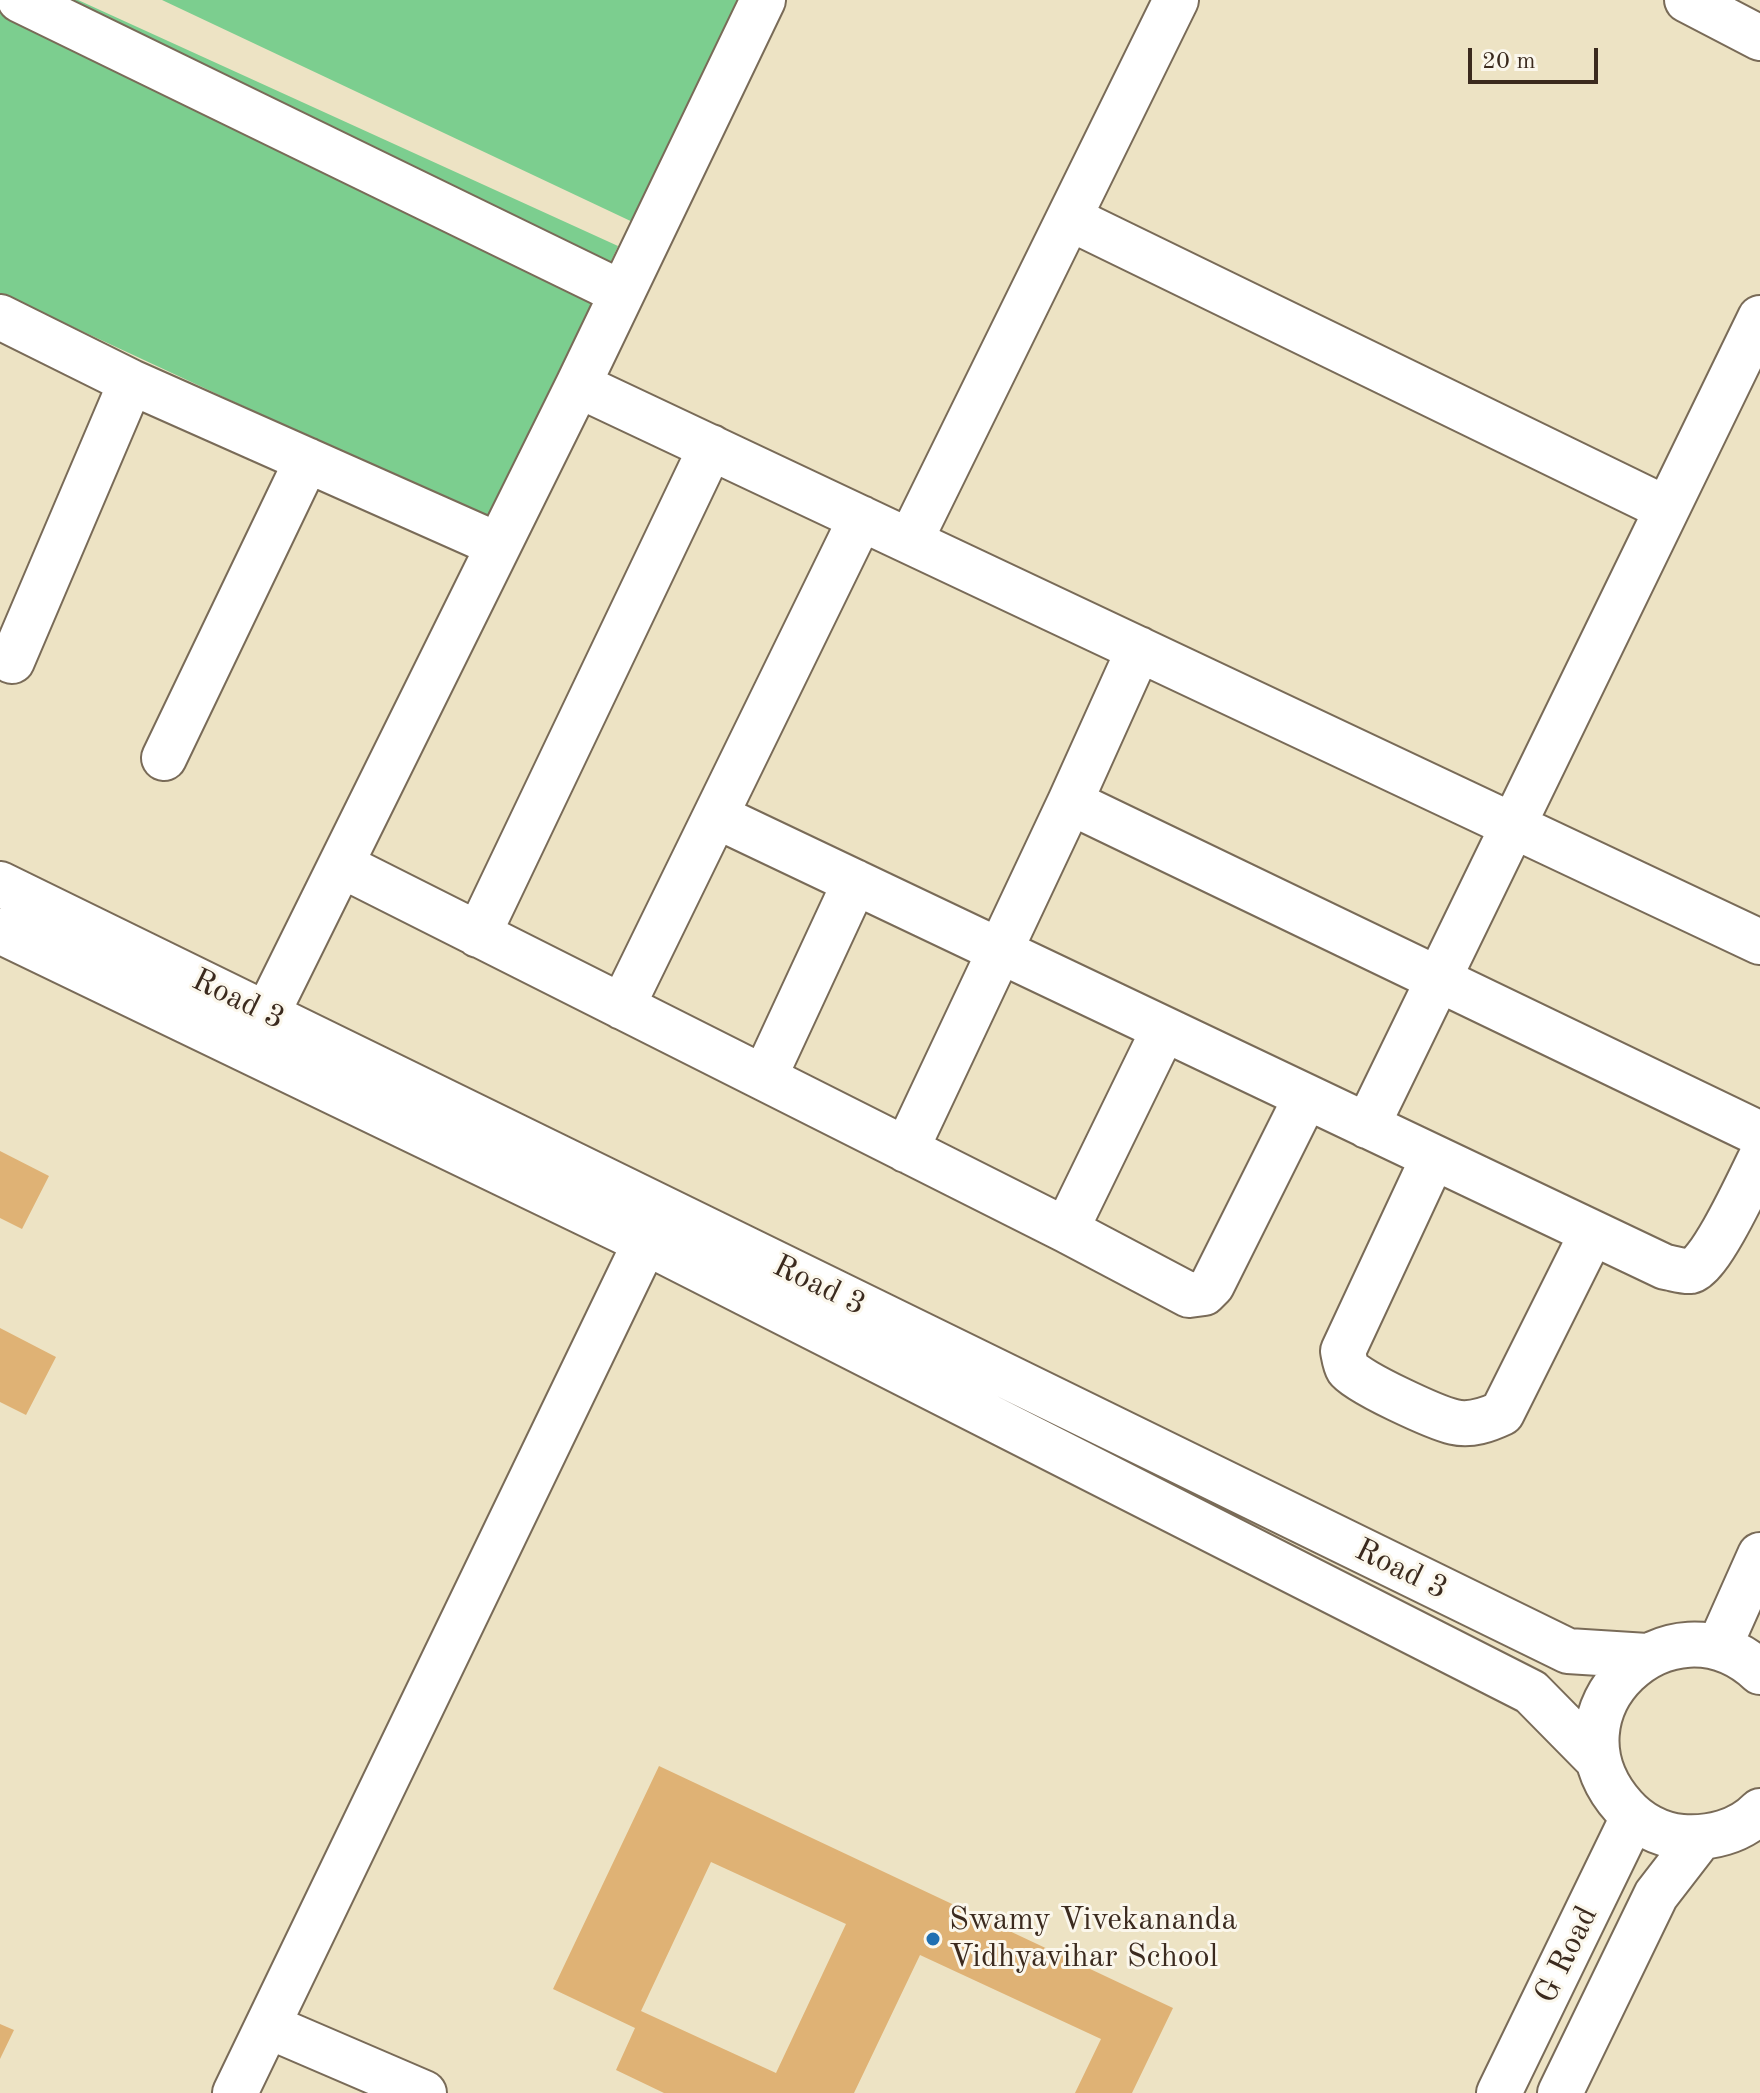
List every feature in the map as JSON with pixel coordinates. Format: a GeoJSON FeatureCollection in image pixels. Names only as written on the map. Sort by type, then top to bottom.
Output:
{"type":"FeatureCollection","features":[{"type":"Feature","properties":{"kind":"street"},"geometry":{"type":"LineString","coordinates":[[20,0],[622,293]]}},
{"type":"Feature","properties":{"kind":"street"},"geometry":{"type":"LineString","coordinates":[[257,1034],[578,385],[763,0]]}},
{"type":"Feature","properties":{"kind":"street"},"geometry":{"type":"LineString","coordinates":[[910,541],[1176,0]]}},
{"type":"Feature","properties":{"kind":"street"},"geometry":{"type":"LineString","coordinates":[[1687,0],[1760,38]]}},
{"type":"Feature","properties":{"kind":"street"},"geometry":{"type":"LineString","coordinates":[[1069,218],[1667,509]]}},
{"type":"Feature","properties":{"kind":"street"},"geometry":{"type":"LineString","coordinates":[[0,317],[131,382],[498,545]]}},
{"type":"Feature","properties":{"kind":"street"},"geometry":{"type":"LineString","coordinates":[[1367,1126],[1760,318]]}},
{"type":"Feature","properties":{"kind":"street"},"geometry":{"type":"LineString","coordinates":[[12,661],[131,382]]}},
{"type":"Feature","properties":{"kind":"street"},"geometry":{"type":"LineString","coordinates":[[578,385],[1760,942]]}},
{"type":"Feature","properties":{"kind":"street"},"geometry":{"type":"LineString","coordinates":[[478,935],[711,447]]}},
{"type":"Feature","properties":{"kind":"street"},"geometry":{"type":"LineString","coordinates":[[164,758],[307,460]]}},
{"type":"Feature","properties":{"kind":"street"},"geometry":{"type":"LineString","coordinates":[[622,1007],[861,518]]}},
{"type":"Feature","properties":{"kind":"street"},"geometry":{"type":"LineString","coordinates":[[906,1150],[1139,649]]}},
{"type":"Feature","properties":{"kind":"street"},"geometry":{"type":"LineString","coordinates":[[1070,802],[1760,1134]]}},
{"type":"Feature","properties":{"kind":"street"},"geometry":{"type":"LineString","coordinates":[[716,816],[1665,1267],[1691,1271],[1701,1266],[1760,1159]]}},
{"type":"Feature","properties":{"kind":"street"},"geometry":{"type":"LineString","coordinates":[[341,865],[1189,1295],[1204,1293],[1212,1285],[1306,1097]]}},
{"type":"Feature","properties":{"kind":"street"},"geometry":{"type":"LineString","coordinates":[[764,1078],[855,882]]}},
{"type":"Feature","properties":{"kind":"street","name":"Road 3"},"geometry":{"type":"LineString","coordinates":[[0,884],[257,1034]]}},
{"type":"Feature","properties":{"kind":"street","name":"Road 3"},"geometry":{"type":"LineString","coordinates":[[0,931],[257,1034],[654,1226],[1568,1651],[1647,1656]]}},
{"type":"Feature","properties":{"kind":"street"},"geometry":{"type":"LineString","coordinates":[[1066,1230],[1164,1029]]}},
{"type":"Feature","properties":{"kind":"street"},"geometry":{"type":"LineString","coordinates":[[1433,1158],[1343,1351],[1346,1367],[1356,1377],[1427,1412],[1456,1422],[1483,1422],[1502,1413],[1592,1233]]}},
{"type":"Feature","properties":{"kind":"street"},"geometry":{"type":"LineString","coordinates":[[235,2093],[654,1226]]}},
{"type":"Feature","properties":{"kind":"street","name":"Road 3"},"geometry":{"type":"LineString","coordinates":[[654,1226],[1531,1692],[1598,1760]]}},
{"type":"Feature","properties":{"kind":"street"},"geometry":{"type":"LineString","coordinates":[[1719,1647],[1760,1555]]}},
{"type":"Feature","properties":{"kind":"street"},"geometry":{"type":"LineString","coordinates":[[1759,1815],[1730,1831],[1700,1838],[1676,1837],[1653,1829],[1633,1817],[1610,1792],[1598,1760],[1597,1726],[1605,1701],[1618,1679],[1647,1656],[1682,1645],[1719,1647],[1747,1660],[1760,1672]]}},
{"type":"Feature","properties":{"kind":"street","name":"G Road"},"geometry":{"type":"LineString","coordinates":[[1499,2093],[1633,1817]]}},
{"type":"Feature","properties":{"kind":"street","name":"G Road"},"geometry":{"type":"LineString","coordinates":[[1560,2093],[1656,1895],[1700,1838]]}},
{"type":"Feature","properties":{"kind":"street"},"geometry":{"type":"LineString","coordinates":[[268,2026],[424,2093]]}},
{"type":"Feature","properties":{"kind":"green space"},"geometry":{"type":"Polygon","coordinates":[[[0,0],[78,0],[618,246],[492,522],[0,293],[0,0]]]}},
{"type":"Feature","properties":{"kind":"green space"},"geometry":{"type":"Polygon","coordinates":[[[162,0],[747,0],[639,225],[162,0]]]}},
{"type":"Feature","properties":{"kind":"building"},"geometry":{"type":"Polygon","coordinates":[[[0,1151],[49,1176],[22,1229],[0,1218],[0,1151]]]}},
{"type":"Feature","properties":{"kind":"building"},"geometry":{"type":"Polygon","coordinates":[[[0,1328],[56,1357],[26,1415],[0,1402],[0,1328]]]}},
{"type":"Feature","properties":{"kind":"building","name":"Swamy Vivekananda Vidhyavihar School"},"geometry":{"type":"Polygon","coordinates":[[[659,1766],[1173,2008],[1132,2093],[1075,2093],[1101,2039],[920,1955],[854,2093],[664,2093],[616,2070],[635,2028],[553,1989],[659,1766]],[[711,1862],[641,2011],[776,2073],[846,1924],[711,1862]]]}},
{"type":"Feature","properties":{"kind":"building"},"geometry":{"type":"Polygon","coordinates":[[[0,2024],[14,2030],[0,2059],[0,2024]]]}},
{"type":"Feature","properties":{"kind":"place","name":"Swamy Vivekananda Vidhyavihar School"},"geometry":{"type":"Point","coordinates":[933,1939]}}]}
